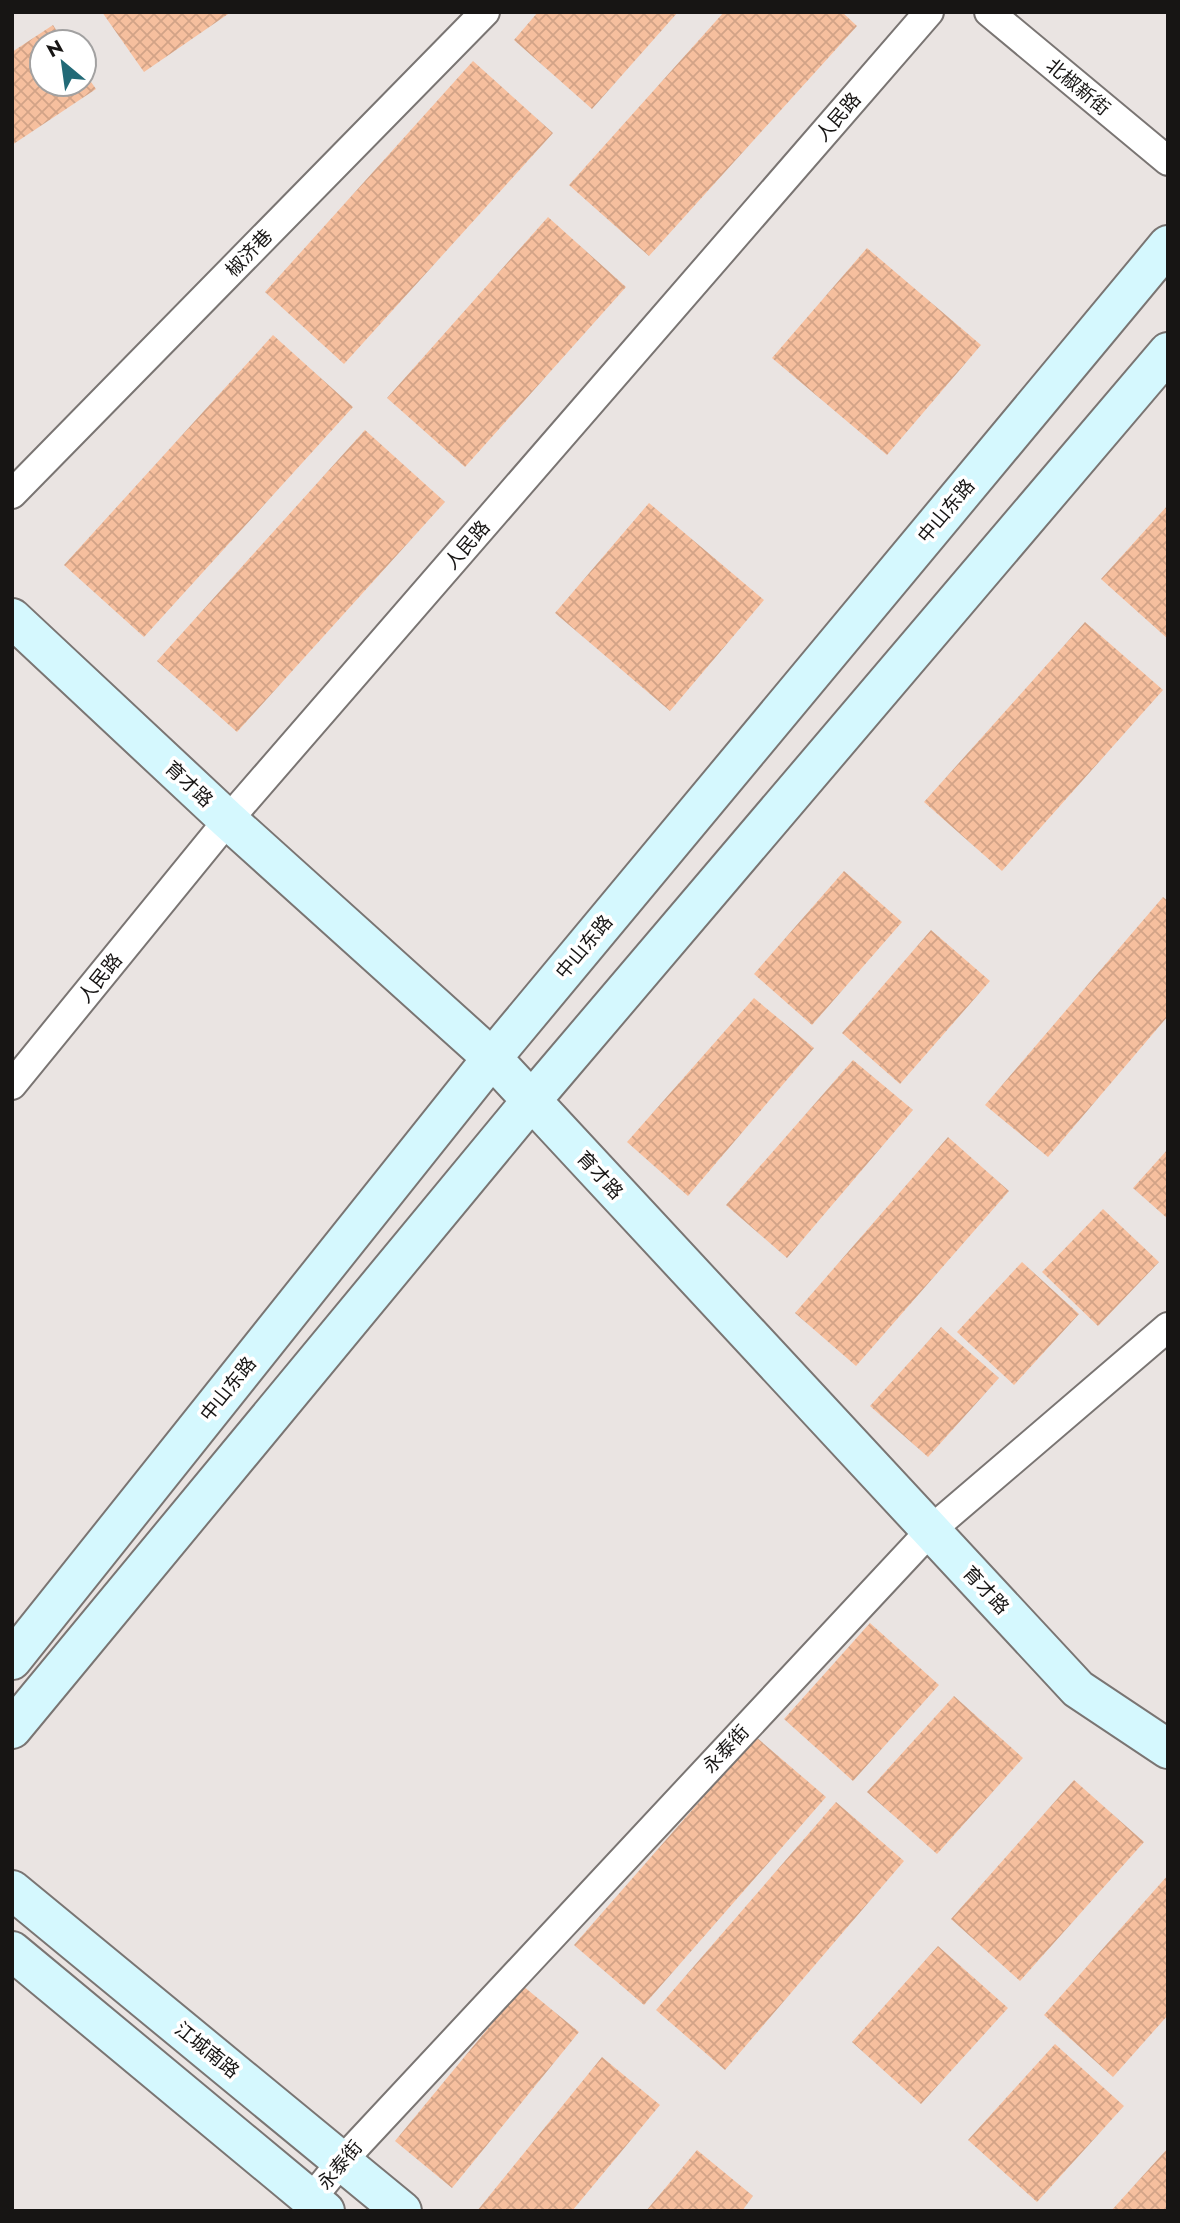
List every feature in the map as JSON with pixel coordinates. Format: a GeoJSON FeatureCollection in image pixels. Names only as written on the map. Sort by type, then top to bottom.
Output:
{"type":"FeatureCollection","features":[{"type":"Feature","properties":{"kind":"main road","name":"中山东路"},"geometry":{"type":"LineString","coordinates":[[12,1660],[492,1058],[1168,244]]}},
{"type":"Feature","properties":{"kind":"main road"},"geometry":{"type":"LineString","coordinates":[[12,1729],[531,1101],[1168,352]]}},
{"type":"Feature","properties":{"kind":"main road","name":"育才路"},"geometry":{"type":"LineString","coordinates":[[12,618],[228,820],[492,1058],[1078,1689],[1168,1749]]}},
{"type":"Feature","properties":{"kind":"main road","name":"江城南路"},"geometry":{"type":"LineString","coordinates":[[12,1890],[402,2211]]}},
{"type":"Feature","properties":{"kind":"main road"},"geometry":{"type":"LineString","coordinates":[[12,1951],[318,2205]]}},
{"type":"Feature","properties":{"kind":"street","name":"椒济巷"},"geometry":{"type":"LineString","coordinates":[[12,494],[485,12]]}},
{"type":"Feature","properties":{"kind":"street","name":"人民路"},"geometry":{"type":"LineString","coordinates":[[12,1085],[228,820],[929,12]]}},
{"type":"Feature","properties":{"kind":"street","name":"北椒新街"},"geometry":{"type":"LineString","coordinates":[[989,12],[1168,161]]}},
{"type":"Feature","properties":{"kind":"street","name":"永泰街"},"geometry":{"type":"LineString","coordinates":[[318,2205],[342,2161],[930,1530],[1168,1327]]}},
{"type":"Feature","properties":{"kind":"building"},"geometry":{"type":"Polygon","coordinates":[[[102,12],[231,12],[144,72],[102,12]]]}},
{"type":"Feature","properties":{"kind":"building"},"geometry":{"type":"Polygon","coordinates":[[[538,12],[678,12],[592,109],[514,40],[538,12]]]}},
{"type":"Feature","properties":{"kind":"building"},"geometry":{"type":"Polygon","coordinates":[[[724,12],[842,12],[857,26],[649,256],[569,185],[724,12]]]}},
{"type":"Feature","properties":{"kind":"building"},"geometry":{"type":"Polygon","coordinates":[[[28,41],[28,98],[82,98],[12,145],[12,52],[28,41]]]}},
{"type":"Feature","properties":{"kind":"building"},"geometry":{"type":"Polygon","coordinates":[[[473,61],[553,133],[344,364],[265,292],[473,61]]]}},
{"type":"Feature","properties":{"kind":"building"},"geometry":{"type":"Polygon","coordinates":[[[548,217],[626,287],[465,467],[387,398],[548,217]]]}},
{"type":"Feature","properties":{"kind":"building"},"geometry":{"type":"Polygon","coordinates":[[[867,248],[981,345],[887,455],[772,358],[867,248]]]}},
{"type":"Feature","properties":{"kind":"building"},"geometry":{"type":"Polygon","coordinates":[[[273,335],[353,407],[144,637],[64,565],[273,335]]]}},
{"type":"Feature","properties":{"kind":"building"},"geometry":{"type":"Polygon","coordinates":[[[365,430],[445,502],[237,732],[157,661],[365,430]]]}},
{"type":"Feature","properties":{"kind":"building"},"geometry":{"type":"Polygon","coordinates":[[[649,503],[764,600],[670,711],[555,613],[649,503]]]}},
{"type":"Feature","properties":{"kind":"building"},"geometry":{"type":"Polygon","coordinates":[[[1168,505],[1168,639],[1101,579],[1168,505]]]}},
{"type":"Feature","properties":{"kind":"building"},"geometry":{"type":"Polygon","coordinates":[[[1085,622],[1163,690],[1002,871],[924,802],[1085,622]]]}},
{"type":"Feature","properties":{"kind":"building"},"geometry":{"type":"Polygon","coordinates":[[[844,871],[902,922],[812,1025],[754,974],[844,871]]]}},
{"type":"Feature","properties":{"kind":"building"},"geometry":{"type":"Polygon","coordinates":[[[1163,897],[1168,901],[1168,1016],[1048,1157],[985,1105],[1163,897]]]}},
{"type":"Feature","properties":{"kind":"building"},"geometry":{"type":"Polygon","coordinates":[[[931,930],[990,981],[900,1084],[842,1033],[931,930]]]}},
{"type":"Feature","properties":{"kind":"building"},"geometry":{"type":"Polygon","coordinates":[[[754,998],[814,1048],[688,1196],[627,1142],[754,998]]]}},
{"type":"Feature","properties":{"kind":"building"},"geometry":{"type":"Polygon","coordinates":[[[853,1060],[913,1110],[787,1258],[726,1205],[853,1060]]]}},
{"type":"Feature","properties":{"kind":"building"},"geometry":{"type":"Polygon","coordinates":[[[948,1137],[1009,1191],[856,1366],[795,1313],[948,1137]]]}},
{"type":"Feature","properties":{"kind":"building"},"geometry":{"type":"Polygon","coordinates":[[[1168,1149],[1168,1219],[1133,1188],[1168,1149]]]}},
{"type":"Feature","properties":{"kind":"building"},"geometry":{"type":"Polygon","coordinates":[[[1103,1209],[1159,1262],[1098,1326],[1042,1272],[1103,1209]]]}},
{"type":"Feature","properties":{"kind":"building"},"geometry":{"type":"Polygon","coordinates":[[[1022,1262],[1079,1314],[1014,1385],[957,1332],[1022,1262]]]}},
{"type":"Feature","properties":{"kind":"building"},"geometry":{"type":"Polygon","coordinates":[[[941,1327],[999,1378],[928,1457],[870,1406],[941,1327]]]}},
{"type":"Feature","properties":{"kind":"building"},"geometry":{"type":"Polygon","coordinates":[[[870,1623],[939,1685],[853,1781],[784,1719],[870,1623]]]}},
{"type":"Feature","properties":{"kind":"building"},"geometry":{"type":"Polygon","coordinates":[[[954,1696],[1023,1758],[937,1854],[867,1792],[954,1696]]]}},
{"type":"Feature","properties":{"kind":"building"},"geometry":{"type":"Polygon","coordinates":[[[756,1737],[826,1797],[644,2005],[574,1945],[756,1737]]]}},
{"type":"Feature","properties":{"kind":"building"},"geometry":{"type":"Polygon","coordinates":[[[1074,1780],[1144,1842],[1020,1981],[951,1919],[1074,1780]]]}},
{"type":"Feature","properties":{"kind":"building"},"geometry":{"type":"Polygon","coordinates":[[[836,1802],[904,1861],[725,2070],[656,2010],[836,1802]]]}},
{"type":"Feature","properties":{"kind":"building"},"geometry":{"type":"Polygon","coordinates":[[[1168,1875],[1168,2015],[1113,2077],[1044,2015],[1168,1875]]]}},
{"type":"Feature","properties":{"kind":"building"},"geometry":{"type":"Polygon","coordinates":[[[938,1946],[1008,2008],[921,2104],[852,2042],[938,1946]]]}},
{"type":"Feature","properties":{"kind":"building"},"geometry":{"type":"Polygon","coordinates":[[[523,1986],[579,2032],[452,2188],[395,2141],[523,1986]]]}},
{"type":"Feature","properties":{"kind":"building"},"geometry":{"type":"Polygon","coordinates":[[[1055,2044],[1124,2106],[1037,2202],[968,2140],[1055,2044]]]}},
{"type":"Feature","properties":{"kind":"building"},"geometry":{"type":"Polygon","coordinates":[[[602,2057],[660,2105],[572,2211],[477,2211],[602,2057]]]}},
{"type":"Feature","properties":{"kind":"building"},"geometry":{"type":"Polygon","coordinates":[[[1168,2148],[1168,2211],[1111,2211],[1168,2148]]]}},
{"type":"Feature","properties":{"kind":"building"},"geometry":{"type":"Polygon","coordinates":[[[697,2150],[753,2196],[742,2211],[646,2211],[697,2150]]]}}]}
